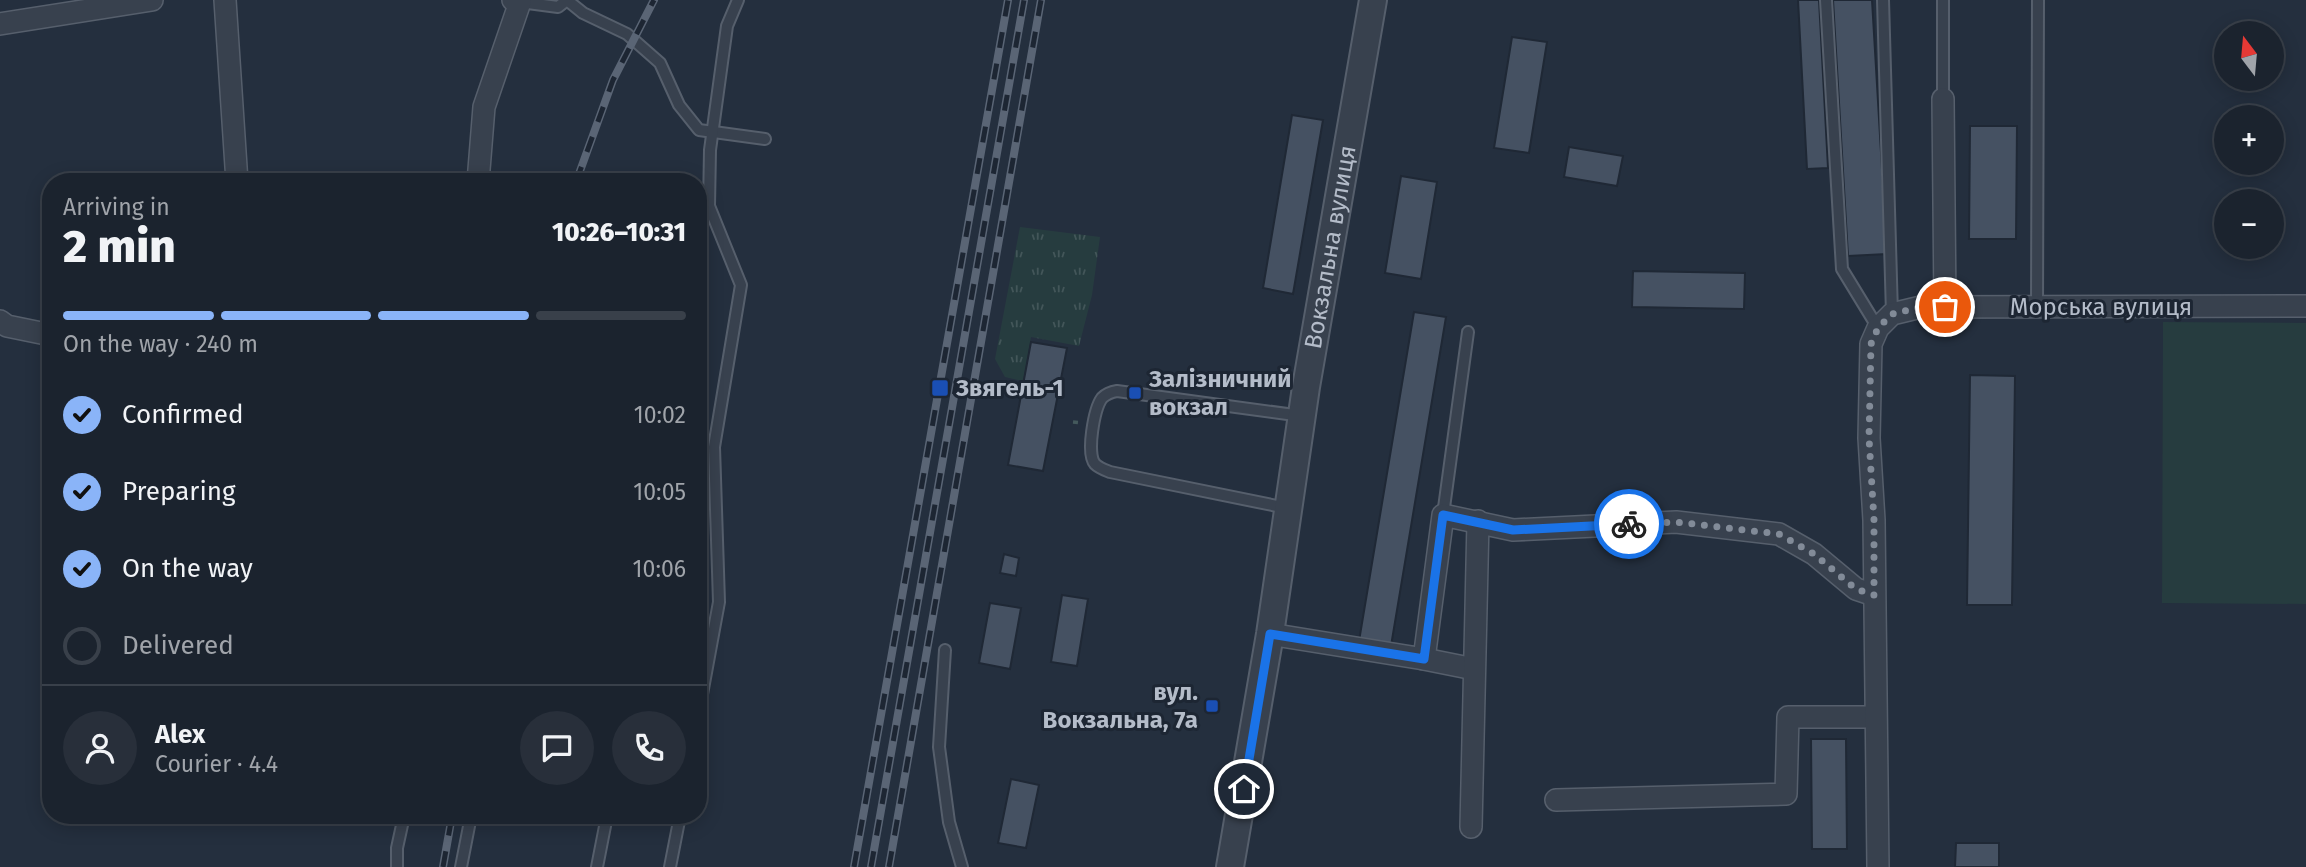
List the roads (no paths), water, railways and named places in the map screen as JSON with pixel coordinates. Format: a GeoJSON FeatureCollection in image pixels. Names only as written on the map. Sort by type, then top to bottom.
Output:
{"type":"FeatureCollection","features":[{"type":"Feature","properties":{"kind":"street"},"geometry":{"type":"LineString","coordinates":[[0,24],[152,0]]}},
{"type":"Feature","properties":{"kind":"street"},"geometry":{"type":"LineString","coordinates":[[225,0],[236,173]]}},
{"type":"Feature","properties":{"kind":"street","name":"Вокзальна вулиця"},"geometry":{"type":"LineString","coordinates":[[1230,867],[1270,634],[1302,416],[1373,0]]}},
{"type":"Feature","properties":{"kind":"street"},"geometry":{"type":"LineString","coordinates":[[479,173],[484,107],[517,1]]}},
{"type":"Feature","properties":{"kind":"street"},"geometry":{"type":"LineString","coordinates":[[1943,99],[1945,307]]}},
{"type":"Feature","properties":{"kind":"street","name":"Морська вулиця"},"geometry":{"type":"LineString","coordinates":[[1881,329],[1921,307],[2306,306]]}},
{"type":"Feature","properties":{"kind":"street"},"geometry":{"type":"LineString","coordinates":[[0,321],[7,326],[42,333]]}},
{"type":"Feature","properties":{"kind":"street"},"geometry":{"type":"LineString","coordinates":[[1878,867],[1874,520],[1869,438],[1881,329]]}},
{"type":"Feature","properties":{"kind":"street"},"geometry":{"type":"LineString","coordinates":[[1424,659],[1443,515],[1513,530],[1676,522],[1779,534],[1814,554],[1856,589],[1874,595]]}},
{"type":"Feature","properties":{"kind":"street"},"geometry":{"type":"LineString","coordinates":[[1471,827],[1478,522]]}},
{"type":"Feature","properties":{"kind":"street"},"geometry":{"type":"LineString","coordinates":[[1270,634],[1474,669]]}},
{"type":"Feature","properties":{"kind":"street"},"geometry":{"type":"LineString","coordinates":[[1556,800],[1786,794],[1788,717],[1875,717]]}},
{"type":"Feature","properties":{"kind":"lane"},"geometry":{"type":"LineString","coordinates":[[517,1],[558,7],[567,0],[583,13],[627,34],[660,63],[679,105],[699,130],[765,139]]}},
{"type":"Feature","properties":{"kind":"lane"},"geometry":{"type":"LineString","coordinates":[[707,668],[719,603],[714,447],[741,285],[709,206],[712,132],[727,26],[738,0]]}},
{"type":"Feature","properties":{"kind":"lane"},"geometry":{"type":"LineString","coordinates":[[1826,0],[1842,269],[1881,329]]}},
{"type":"Feature","properties":{"kind":"lane"},"geometry":{"type":"LineString","coordinates":[[1881,329],[1883,0]]}},
{"type":"Feature","properties":{"kind":"lane"},"geometry":{"type":"LineString","coordinates":[[1943,0],[1943,99]]}},
{"type":"Feature","properties":{"kind":"lane"},"geometry":{"type":"LineString","coordinates":[[2037,307],[2040,110],[2038,0]]}},
{"type":"Feature","properties":{"kind":"lane"},"geometry":{"type":"LineString","coordinates":[[1443,515],[1468,332]]}},
{"type":"Feature","properties":{"kind":"lane"},"geometry":{"type":"LineString","coordinates":[[1288,508],[1110,472],[1094,463],[1091,456],[1092,436],[1097,408],[1102,398],[1117,391],[1302,416]]}},
{"type":"Feature","properties":{"kind":"lane"},"geometry":{"type":"LineString","coordinates":[[946,650],[939,747],[949,822],[962,867]]}},
{"type":"Feature","properties":{"kind":"lane"},"geometry":{"type":"LineString","coordinates":[[397,867],[397,848],[402,824]]}},
{"type":"Feature","properties":{"kind":"lane"},"geometry":{"type":"LineString","coordinates":[[461,867],[469,824]]}},
{"type":"Feature","properties":{"kind":"lane"},"geometry":{"type":"LineString","coordinates":[[597,867],[605,824]]}},
{"type":"Feature","properties":{"kind":"lane"},"geometry":{"type":"LineString","coordinates":[[670,867],[678,824]]}},
{"type":"Feature","properties":{"kind":"railway"},"geometry":{"type":"LineString","coordinates":[[579,173],[613,80],[654,0]]}},
{"type":"Feature","properties":{"kind":"railway"},"geometry":{"type":"LineString","coordinates":[[854,867],[1008,0]]}},
{"type":"Feature","properties":{"kind":"railway"},"geometry":{"type":"LineString","coordinates":[[871,867],[1024,0]]}},
{"type":"Feature","properties":{"kind":"railway"},"geometry":{"type":"LineString","coordinates":[[889,867],[1041,0]]}},
{"type":"Feature","properties":{"kind":"railway"},"geometry":{"type":"LineString","coordinates":[[443,867],[451,824]]}},
{"type":"Feature","properties":{"kind":"place","name":"Звягель-1"},"geometry":{"type":"Point","coordinates":[940,388]}},
{"type":"Feature","properties":{"kind":"place","name":"Залізничний вокзал"},"geometry":{"type":"Point","coordinates":[1135,393]}},
{"type":"Feature","properties":{"kind":"place","name":"вул. Вокзальна, 7а"},"geometry":{"type":"Point","coordinates":[1212,706]}}]}
